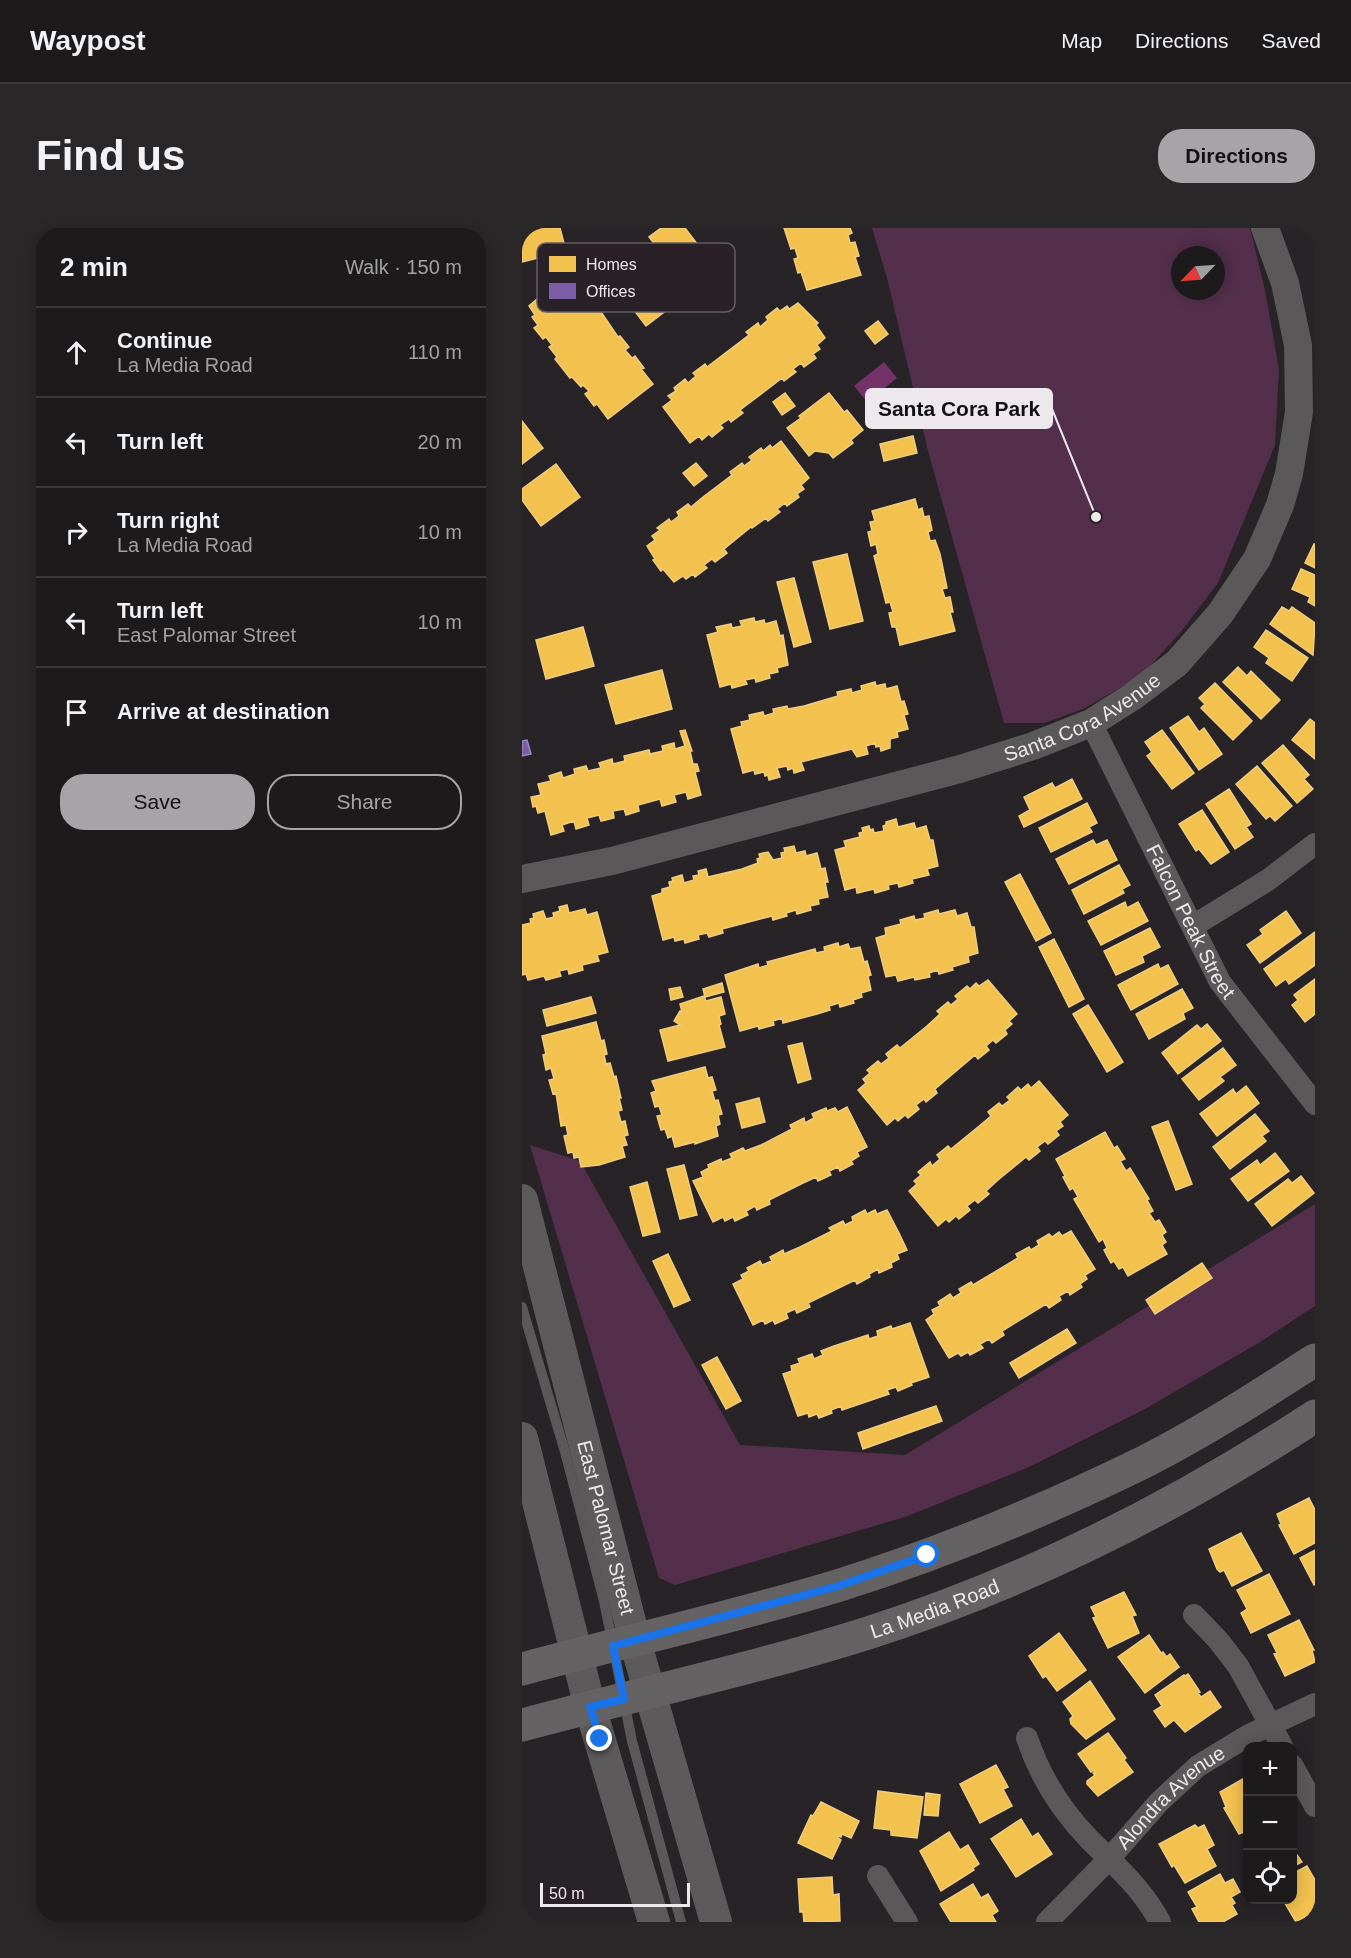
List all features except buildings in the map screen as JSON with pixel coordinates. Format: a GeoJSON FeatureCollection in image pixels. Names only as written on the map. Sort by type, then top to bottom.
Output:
{"type":"FeatureCollection","features":[{"type":"Feature","properties":{"kind":"main road","name":"East Palomar Street"},"geometry":{"type":"LineString","coordinates":[[522,1200],[637,1696],[703,1876],[717,1922]]}},
{"type":"Feature","properties":{"kind":"main road"},"geometry":{"type":"LineString","coordinates":[[522,1669],[838,1586],[999,1527],[1145,1461],[1210,1426],[1315,1360]]}},
{"type":"Feature","properties":{"kind":"main road","name":"La Media Road"},"geometry":{"type":"LineString","coordinates":[[522,1725],[867,1633],[1008,1582],[1064,1558],[1124,1528],[1203,1485],[1315,1416]]}},
{"type":"Feature","properties":{"kind":"main road"},"geometry":{"type":"LineString","coordinates":[[522,1438],[590,1707],[654,1922]]}},
{"type":"Feature","properties":{"kind":"street","name":"Santa Cora Avenue"},"geometry":{"type":"LineString","coordinates":[[522,879],[612,861],[960,769],[1033,746],[1091,723],[1132,697],[1177,663],[1220,614],[1257,559],[1280,505],[1296,440],[1300,378],[1298,345],[1286,283],[1265,228]]}},
{"type":"Feature","properties":{"kind":"street","name":"Falcon Peak Street"},"geometry":{"type":"LineString","coordinates":[[1091,723],[1220,982],[1315,1104]]}},
{"type":"Feature","properties":{"kind":"street"},"geometry":{"type":"LineString","coordinates":[[1194,926],[1268,880],[1315,844]]}},
{"type":"Feature","properties":{"kind":"street"},"geometry":{"type":"LineString","coordinates":[[1194,1615],[1218,1640],[1238,1666],[1280,1742]]}},
{"type":"Feature","properties":{"kind":"street","name":"Alondra Avenue"},"geometry":{"type":"LineString","coordinates":[[1047,1922],[1109,1859],[1159,1802],[1198,1766],[1228,1747],[1315,1704]]}},
{"type":"Feature","properties":{"kind":"street"},"geometry":{"type":"LineString","coordinates":[[1027,1738],[1051,1792],[1069,1817],[1150,1903],[1160,1922]]}},
{"type":"Feature","properties":{"kind":"street"},"geometry":{"type":"LineString","coordinates":[[1297,1772],[1315,1806]]}},
{"type":"Feature","properties":{"kind":"street"},"geometry":{"type":"LineString","coordinates":[[878,1876],[907,1922]]}},
{"type":"Feature","properties":{"kind":"lane"},"geometry":{"type":"LineString","coordinates":[[522,1307],[565,1452],[604,1601],[624,1643]]}},
{"type":"Feature","properties":{"kind":"lane"},"geometry":{"type":"LineString","coordinates":[[637,1696],[632,1741],[681,1922]]}},
{"type":"Feature","properties":{"kind":"lane"},"geometry":{"type":"LineString","coordinates":[[703,1876],[705,1922]]}},
{"type":"Feature","properties":{"kind":"shaded area"},"geometry":{"type":"Polygon","coordinates":[[[872,228],[1250,228],[1265,290],[1279,369],[1275,445],[1218,583],[1180,633],[1141,676],[1083,709],[1044,723],[1004,723],[928,451],[887,278],[872,228]]]}},
{"type":"Feature","properties":{"kind":"shaded area"},"geometry":{"type":"Polygon","coordinates":[[[884,362],[897,378],[867,402],[854,386],[884,362]]]}},
{"type":"Feature","properties":{"kind":"shaded area"},"geometry":{"type":"Polygon","coordinates":[[[530,1145],[580,1161],[740,1445],[905,1455],[1315,1204],[1315,1306],[1260,1342],[1145,1409],[1029,1467],[908,1516],[675,1585],[659,1578],[530,1145]]]}},
{"type":"Feature","properties":{"kind":"place","name":"Santa Cora Park"},"geometry":{"type":"Point","coordinates":[1096,517]}},
{"type":"Feature","properties":{"kind":"route"},"geometry":{"type":"LineString","coordinates":[[600,1739],[590,1707],[624,1699],[613,1646],[838,1586],[927,1555]]}}]}
